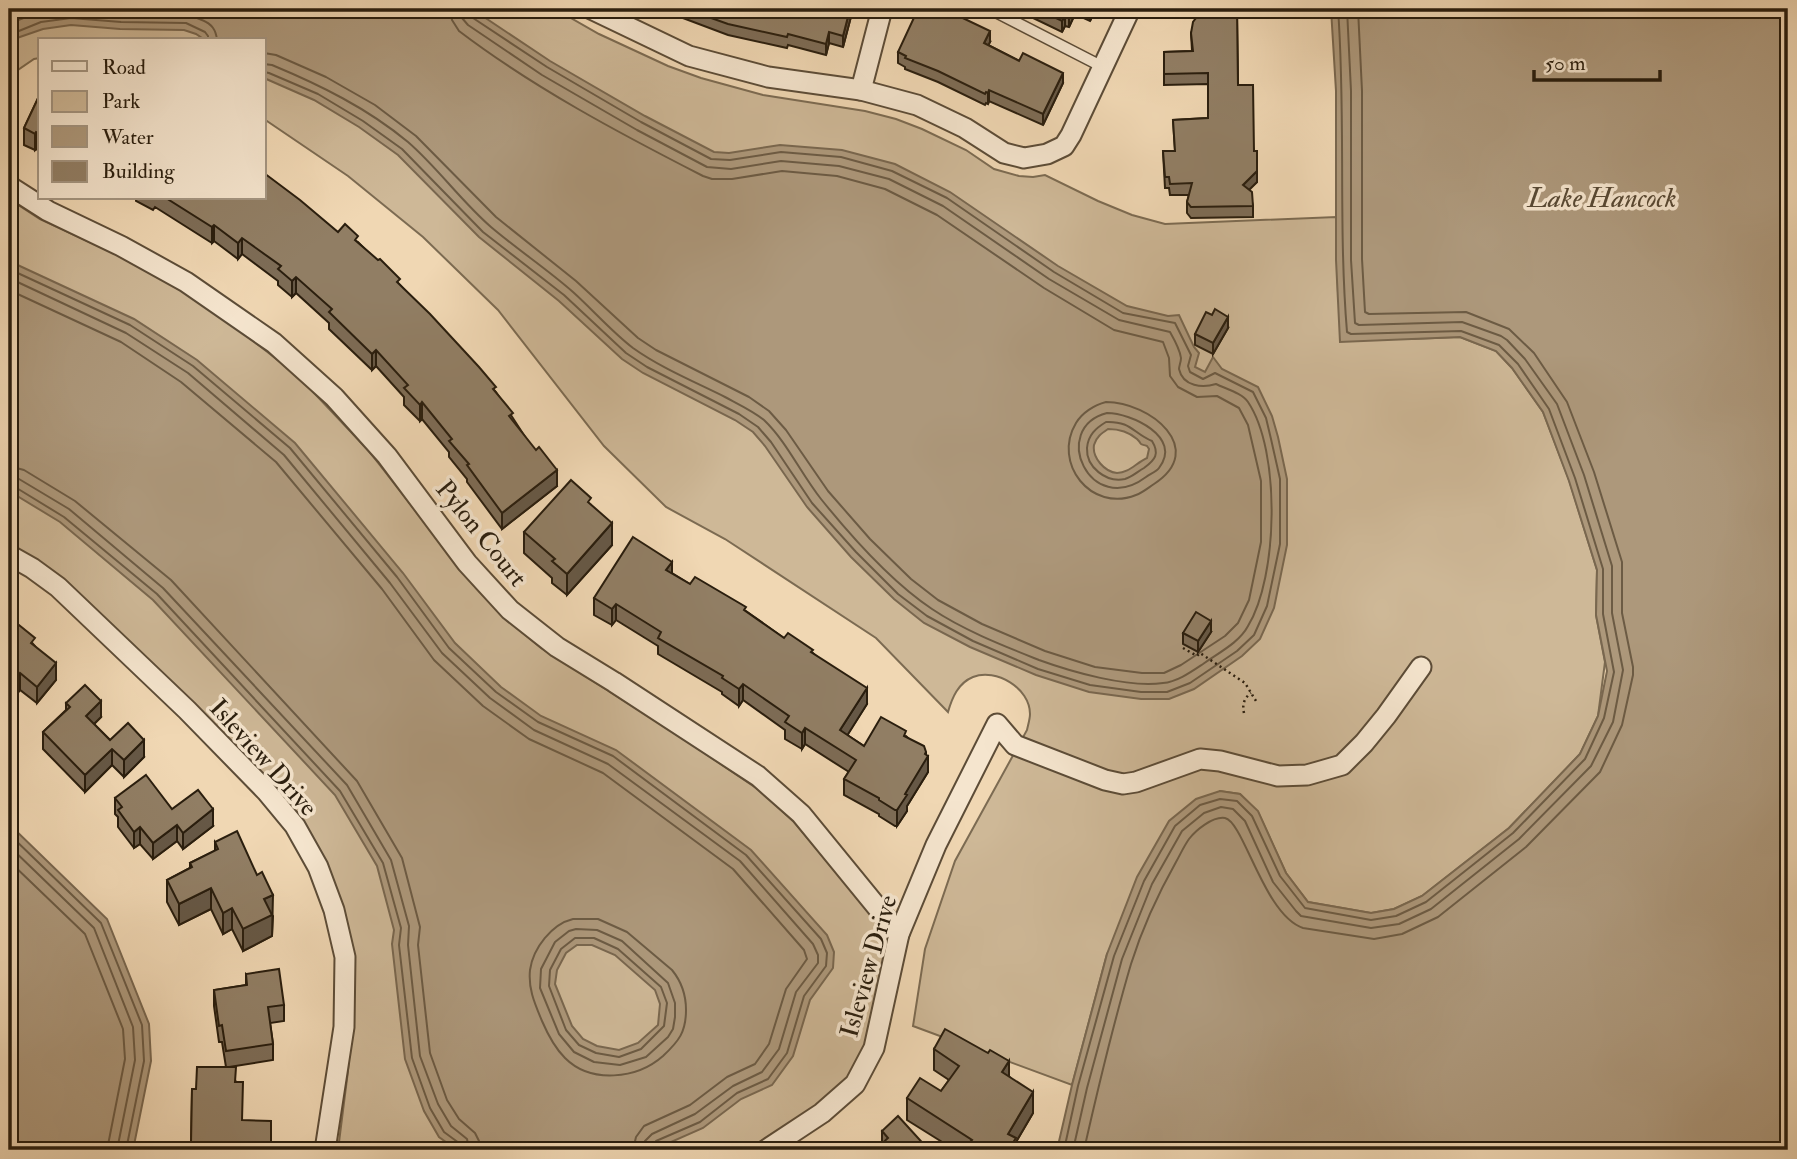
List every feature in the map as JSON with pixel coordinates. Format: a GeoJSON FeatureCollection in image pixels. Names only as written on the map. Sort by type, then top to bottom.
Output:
{"type":"FeatureCollection","features":[{"type":"Feature","properties":{"kind":"street"},"geometry":{"type":"LineString","coordinates":[[591,9],[689,56],[768,77],[861,90],[917,106],[965,128],[1004,153],[1024,158],[1047,154],[1064,146],[1130,9]]}},
{"type":"Feature","properties":{"kind":"street"},"geometry":{"type":"LineString","coordinates":[[861,90],[882,9]]}},
{"type":"Feature","properties":{"kind":"street","name":"Pylon Court"},"geometry":{"type":"LineString","coordinates":[[9,187],[48,211],[121,246],[186,282],[274,343],[334,397],[387,456],[467,563],[510,610],[557,647],[758,776],[801,814],[900,934]]}},
{"type":"Feature","properties":{"kind":"street","name":"Isleview Drive"},"geometry":{"type":"LineString","coordinates":[[9,555],[58,587],[197,719],[244,767],[295,827],[318,867],[334,910],[345,957],[344,1027],[325,1150]]}},
{"type":"Feature","properties":{"kind":"street","name":"Isleview Drive"},"geometry":{"type":"LineString","coordinates":[[766,1150],[822,1113],[855,1084],[874,1048],[900,934],[936,845],[997,724],[1015,745],[1105,780],[1123,784],[1136,782],[1200,759],[1220,761],[1278,776],[1307,775],[1342,765],[1386,716],[1421,667]]}},
{"type":"Feature","properties":{"kind":"lane"},"geometry":{"type":"LineString","coordinates":[[995,10],[1103,66]]}},
{"type":"Feature","properties":{"kind":"path"},"geometry":{"type":"LineString","coordinates":[[1183,648],[1197,656],[1200,653],[1230,672],[1245,683],[1256,701]]}},
{"type":"Feature","properties":{"kind":"path"},"geometry":{"type":"LineString","coordinates":[[1244,713],[1243,704],[1251,693]]}},
{"type":"Feature","properties":{"kind":"green space"},"geometry":{"type":"Polygon","coordinates":[[[9,9],[555,9],[599,34],[701,78],[763,95],[865,111],[896,119],[966,150],[994,169],[1019,176],[1045,175],[1132,215],[1165,224],[1336,217],[1338,293],[1410,339],[1460,337],[1496,351],[1512,368],[1543,412],[1569,480],[1597,570],[1596,615],[1605,662],[1598,716],[1580,754],[1509,828],[1422,896],[1394,909],[1371,913],[1308,902],[1286,873],[1258,812],[1240,794],[1220,791],[1107,954],[1072,1085],[913,1026],[925,949],[955,861],[1027,730],[1030,716],[1028,705],[1018,688],[992,675],[973,677],[960,687],[948,712],[876,638],[725,539],[666,507],[604,446],[498,310],[423,237],[348,176],[266,120],[266,38],[38,38],[38,58],[9,76],[9,9]]]}},
{"type":"Feature","properties":{"kind":"green space"},"geometry":{"type":"Polygon","coordinates":[[[9,199],[40,219],[126,259],[172,285],[220,315],[298,376],[368,450],[476,588],[507,620],[541,648],[759,790],[794,822],[891,938],[866,1052],[842,1089],[747,1150],[338,1150],[355,988],[353,959],[323,861],[22,552],[9,545],[9,199]]]}},
{"type":"Feature","properties":{"kind":"water"},"geometry":{"type":"Polygon","coordinates":[[[9,9],[472,9],[550,61],[714,152],[729,153],[780,145],[842,150],[895,164],[950,192],[1058,266],[1127,306],[1168,316],[1179,315],[1199,353],[1195,367],[1205,372],[1213,357],[1222,369],[1258,387],[1272,416],[1287,479],[1287,545],[1274,608],[1260,639],[1242,656],[1194,689],[1169,699],[1141,699],[1089,692],[1036,675],[970,647],[924,623],[894,599],[851,557],[807,507],[753,432],[622,359],[559,301],[479,237],[398,155],[314,100],[266,79],[266,38],[202,38],[184,30],[71,25],[43,29],[9,43],[9,9]],[[1108,429],[1094,445],[1097,459],[1104,467],[1117,473],[1129,470],[1147,458],[1149,449],[1120,430],[1108,429]]]}},
{"type":"Feature","properties":{"kind":"water","name":"Lake Hancock"},"geometry":{"type":"Polygon","coordinates":[[[1331,9],[1788,9],[1788,1150],[1057,1150],[1107,954],[1137,877],[1169,821],[1196,799],[1220,791],[1240,794],[1258,811],[1286,873],[1308,902],[1371,913],[1394,909],[1422,896],[1509,828],[1580,754],[1598,716],[1607,671],[1596,615],[1597,570],[1569,481],[1543,412],[1512,368],[1496,351],[1460,337],[1340,342],[1336,260],[1336,91],[1331,9]]]}},
{"type":"Feature","properties":{"kind":"water"},"geometry":{"type":"Polygon","coordinates":[[[9,261],[134,319],[197,360],[295,443],[403,573],[455,643],[501,687],[541,716],[616,750],[751,850],[827,935],[834,952],[833,968],[810,1000],[793,1056],[772,1085],[741,1099],[703,1128],[653,1150],[457,1150],[439,1137],[424,1111],[405,1059],[392,944],[394,930],[377,866],[335,795],[153,600],[60,522],[9,491],[9,261]],[[577,945],[566,953],[557,970],[555,984],[572,1026],[583,1039],[597,1046],[619,1050],[638,1043],[658,1025],[660,1004],[655,990],[615,955],[592,945],[577,945]]]}},
{"type":"Feature","properties":{"kind":"water"},"geometry":{"type":"Polygon","coordinates":[[[9,824],[107,919],[149,1024],[151,1061],[133,1150],[9,1150],[9,824]]]}},
{"type":"Feature","properties":{"kind":"building"},"geometry":{"type":"Polygon","coordinates":[[[686,9],[850,9],[843,36],[829,32],[826,44],[788,34],[787,37],[728,24],[686,9]]]}},
{"type":"Feature","properties":{"kind":"building"},"geometry":{"type":"Polygon","coordinates":[[[918,9],[934,9],[945,14],[946,10],[990,31],[984,43],[1019,61],[1023,53],[1063,73],[1043,114],[989,90],[985,94],[905,58],[906,56],[898,52],[918,9]]]}},
{"type":"Feature","properties":{"kind":"building"},"geometry":{"type":"Polygon","coordinates":[[[1037,9],[1073,9],[1062,21],[1037,9]]]}},
{"type":"Feature","properties":{"kind":"building"},"geometry":{"type":"Polygon","coordinates":[[[1203,9],[1237,9],[1238,85],[1253,85],[1257,171],[1243,185],[1252,192],[1253,206],[1191,207],[1187,202],[1192,183],[1170,184],[1169,177],[1165,177],[1163,151],[1175,151],[1173,120],[1208,118],[1208,73],[1164,74],[1164,52],[1193,51],[1193,22],[1203,9]]]}},
{"type":"Feature","properties":{"kind":"building"},"geometry":{"type":"Polygon","coordinates":[[[38,98],[38,133],[24,128],[38,98]]]}},
{"type":"Feature","properties":{"kind":"building"},"geometry":{"type":"Polygon","coordinates":[[[266,174],[338,232],[345,224],[358,236],[355,240],[400,279],[397,282],[479,367],[513,413],[509,416],[536,450],[539,447],[557,470],[502,513],[467,465],[469,464],[449,441],[452,439],[422,402],[420,405],[404,388],[408,385],[376,350],[372,354],[329,312],[332,309],[296,277],[292,281],[278,269],[281,266],[242,238],[238,243],[214,225],[212,227],[169,200],[266,200],[266,174]]]}},
{"type":"Feature","properties":{"kind":"building"},"geometry":{"type":"Polygon","coordinates":[[[1215,309],[1228,317],[1213,343],[1195,334],[1206,312],[1212,315],[1215,309]]]}},
{"type":"Feature","properties":{"kind":"building"},"geometry":{"type":"Polygon","coordinates":[[[571,480],[591,498],[588,502],[612,523],[567,574],[552,561],[555,559],[524,532],[571,480]]]}},
{"type":"Feature","properties":{"kind":"building"},"geometry":{"type":"Polygon","coordinates":[[[633,537],[672,562],[666,570],[690,584],[695,577],[746,607],[744,610],[784,638],[788,633],[813,650],[811,652],[867,688],[840,730],[864,746],[881,717],[906,731],[904,736],[924,746],[928,756],[897,810],[844,779],[856,760],[805,728],[802,733],[785,722],[789,716],[743,684],[739,689],[722,678],[723,676],[658,638],[661,632],[616,604],[612,609],[594,598],[633,537]]]}},
{"type":"Feature","properties":{"kind":"building"},"geometry":{"type":"Polygon","coordinates":[[[1196,612],[1211,621],[1198,641],[1183,633],[1196,612]]]}},
{"type":"Feature","properties":{"kind":"building"},"geometry":{"type":"Polygon","coordinates":[[[9,617],[35,638],[31,643],[56,663],[37,687],[20,673],[11,684],[9,682],[9,617]]]}},
{"type":"Feature","properties":{"kind":"building"},"geometry":{"type":"Polygon","coordinates":[[[85,685],[101,701],[86,716],[110,740],[128,723],[144,740],[124,760],[112,749],[85,775],[43,732],[70,707],[66,703],[85,685]]]}},
{"type":"Feature","properties":{"kind":"building"},"geometry":{"type":"Polygon","coordinates":[[[146,775],[172,809],[198,790],[213,809],[183,833],[177,825],[153,843],[140,827],[134,832],[118,810],[122,807],[115,798],[146,775]]]}},
{"type":"Feature","properties":{"kind":"building"},"geometry":{"type":"Polygon","coordinates":[[[237,831],[257,875],[262,872],[273,895],[264,899],[272,915],[243,929],[232,908],[223,913],[211,888],[179,904],[167,880],[192,867],[190,863],[218,849],[215,842],[237,831]]]}},
{"type":"Feature","properties":{"kind":"building"},"geometry":{"type":"Polygon","coordinates":[[[279,969],[284,1005],[268,1007],[273,1044],[226,1051],[214,990],[247,985],[246,974],[279,969]]]}},
{"type":"Feature","properties":{"kind":"building"},"geometry":{"type":"Polygon","coordinates":[[[945,1029],[988,1053],[990,1050],[1009,1061],[1002,1072],[1033,1092],[1008,1134],[1016,1138],[1008,1150],[971,1150],[968,1144],[972,1140],[907,1098],[920,1078],[941,1091],[959,1066],[934,1049],[945,1029]]]}},
{"type":"Feature","properties":{"kind":"building"},"geometry":{"type":"Polygon","coordinates":[[[197,1067],[236,1067],[235,1082],[243,1082],[242,1120],[271,1121],[271,1150],[231,1150],[231,1144],[191,1143],[192,1089],[196,1089],[197,1067]]]}},
{"type":"Feature","properties":{"kind":"building"},"geometry":{"type":"Polygon","coordinates":[[[898,1116],[929,1150],[875,1150],[888,1138],[882,1131],[898,1116]]]}}]}
